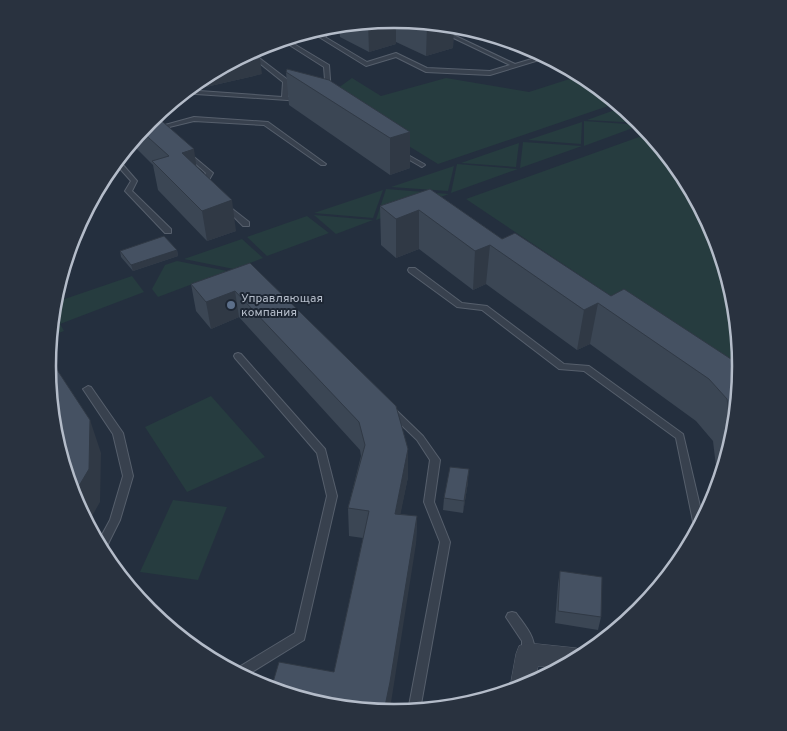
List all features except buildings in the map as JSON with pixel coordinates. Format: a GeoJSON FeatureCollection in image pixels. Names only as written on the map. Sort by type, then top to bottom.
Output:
{"type":"FeatureCollection","features":[{"type":"Feature","properties":{"kind":"street"},"geometry":{"type":"LineString","coordinates":[[524,678],[528,654],[563,658]]}},
{"type":"Feature","properties":{"kind":"lane"},"geometry":{"type":"LineString","coordinates":[[445,31],[515,66]]}},
{"type":"Feature","properties":{"kind":"lane"},"geometry":{"type":"LineString","coordinates":[[325,35],[322,37],[366,64],[396,55],[426,70],[490,73],[537,59]]}},
{"type":"Feature","properties":{"kind":"lane"},"geometry":{"type":"LineString","coordinates":[[457,37],[468,36]]}},
{"type":"Feature","properties":{"kind":"lane"},"geometry":{"type":"LineString","coordinates":[[290,44],[327,66],[329,103]]}},
{"type":"Feature","properties":{"kind":"lane"},"geometry":{"type":"LineString","coordinates":[[255,57],[286,81],[285,98]]}},
{"type":"Feature","properties":{"kind":"lane"},"geometry":{"type":"LineString","coordinates":[[194,93],[310,101]]}},
{"type":"Feature","properties":{"kind":"lane"},"geometry":{"type":"LineString","coordinates":[[152,129],[194,118],[266,123],[323,164]]}},
{"type":"Feature","properties":{"kind":"lane"},"geometry":{"type":"LineString","coordinates":[[158,128],[165,134]]}},
{"type":"Feature","properties":{"kind":"lane"},"geometry":{"type":"LineString","coordinates":[[180,147],[210,173],[202,185],[209,192]]}},
{"type":"Feature","properties":{"kind":"lane"},"geometry":{"type":"LineString","coordinates":[[397,150],[422,166]]}},
{"type":"Feature","properties":{"kind":"lane"},"geometry":{"type":"LineString","coordinates":[[121,166],[134,181],[128,191],[168,231]]}},
{"type":"Feature","properties":{"kind":"lane"},"geometry":{"type":"LineString","coordinates":[[216,198],[246,224]]}},
{"type":"Feature","properties":{"kind":"lane"},"geometry":{"type":"LineString","coordinates":[[412,270],[460,306],[484,308],[562,367],[586,368],[680,436],[697,515]]}},
{"type":"Feature","properties":{"kind":"lane"},"geometry":{"type":"LineString","coordinates":[[238,356],[322,452],[332,496],[300,636],[245,670]]}},
{"type":"Feature","properties":{"kind":"lane"},"geometry":{"type":"LineString","coordinates":[[88,390],[118,433],[128,476],[115,520],[105,540]]}},
{"type":"Feature","properties":{"kind":"lane"},"geometry":{"type":"LineString","coordinates":[[386,404],[420,438],[435,460],[429,502],[445,542],[415,703]]}},
{"type":"Feature","properties":{"kind":"lane"},"geometry":{"type":"LineString","coordinates":[[512,617],[528,640],[528,654]]}},
{"type":"Feature","properties":{"kind":"green space"},"geometry":{"type":"Polygon","coordinates":[[[352,78],[381,96],[446,78],[529,92],[572,78],[609,106],[438,164],[327,96],[352,78]]]}},
{"type":"Feature","properties":{"kind":"green space"},"geometry":{"type":"Polygon","coordinates":[[[615,110],[629,122],[587,120],[615,110]]]}},
{"type":"Feature","properties":{"kind":"green space"},"geometry":{"type":"Polygon","coordinates":[[[584,121],[631,124],[634,127],[584,146],[584,121]]]}},
{"type":"Feature","properties":{"kind":"green space"},"geometry":{"type":"Polygon","coordinates":[[[582,122],[581,144],[528,140],[582,122]]]}},
{"type":"Feature","properties":{"kind":"green space"},"geometry":{"type":"Polygon","coordinates":[[[639,137],[643,138],[675,178],[697,216],[714,257],[729,321],[732,377],[466,199],[639,137]]]}},
{"type":"Feature","properties":{"kind":"green space"},"geometry":{"type":"Polygon","coordinates":[[[523,142],[582,146],[520,168],[523,142]]]}},
{"type":"Feature","properties":{"kind":"green space"},"geometry":{"type":"Polygon","coordinates":[[[519,143],[516,167],[461,163],[519,143]]]}},
{"type":"Feature","properties":{"kind":"green space"},"geometry":{"type":"Polygon","coordinates":[[[457,164],[518,169],[451,193],[457,164]]]}},
{"type":"Feature","properties":{"kind":"green space"},"geometry":{"type":"Polygon","coordinates":[[[454,166],[448,191],[391,187],[454,166]]]}},
{"type":"Feature","properties":{"kind":"green space"},"geometry":{"type":"Polygon","coordinates":[[[386,189],[449,194],[376,220],[386,189]]]}},
{"type":"Feature","properties":{"kind":"green space"},"geometry":{"type":"Polygon","coordinates":[[[383,190],[373,218],[314,213],[383,190]]]}},
{"type":"Feature","properties":{"kind":"green space"},"geometry":{"type":"Polygon","coordinates":[[[314,215],[373,220],[336,234],[314,215]]]}},
{"type":"Feature","properties":{"kind":"green space"},"geometry":{"type":"Polygon","coordinates":[[[307,216],[329,233],[267,256],[247,237],[307,216]]]}},
{"type":"Feature","properties":{"kind":"green space"},"geometry":{"type":"Polygon","coordinates":[[[242,239],[263,258],[234,269],[184,259],[242,239]]]}},
{"type":"Feature","properties":{"kind":"green space"},"geometry":{"type":"Polygon","coordinates":[[[177,261],[227,271],[158,297],[152,289],[165,265],[177,261]]]}},
{"type":"Feature","properties":{"kind":"green space"},"geometry":{"type":"Polygon","coordinates":[[[132,276],[144,292],[60,324],[64,331],[57,334],[62,300],[132,276]]]}},
{"type":"Feature","properties":{"kind":"green space"},"geometry":{"type":"Polygon","coordinates":[[[211,396],[265,457],[187,492],[145,427],[211,396]]]}},
{"type":"Feature","properties":{"kind":"green space"},"geometry":{"type":"Polygon","coordinates":[[[173,500],[227,507],[198,580],[140,572],[173,500]]]}},
{"type":"Feature","properties":{"kind":"place","name":"Управляющая компания"},"geometry":{"type":"Point","coordinates":[231,305]}}]}
